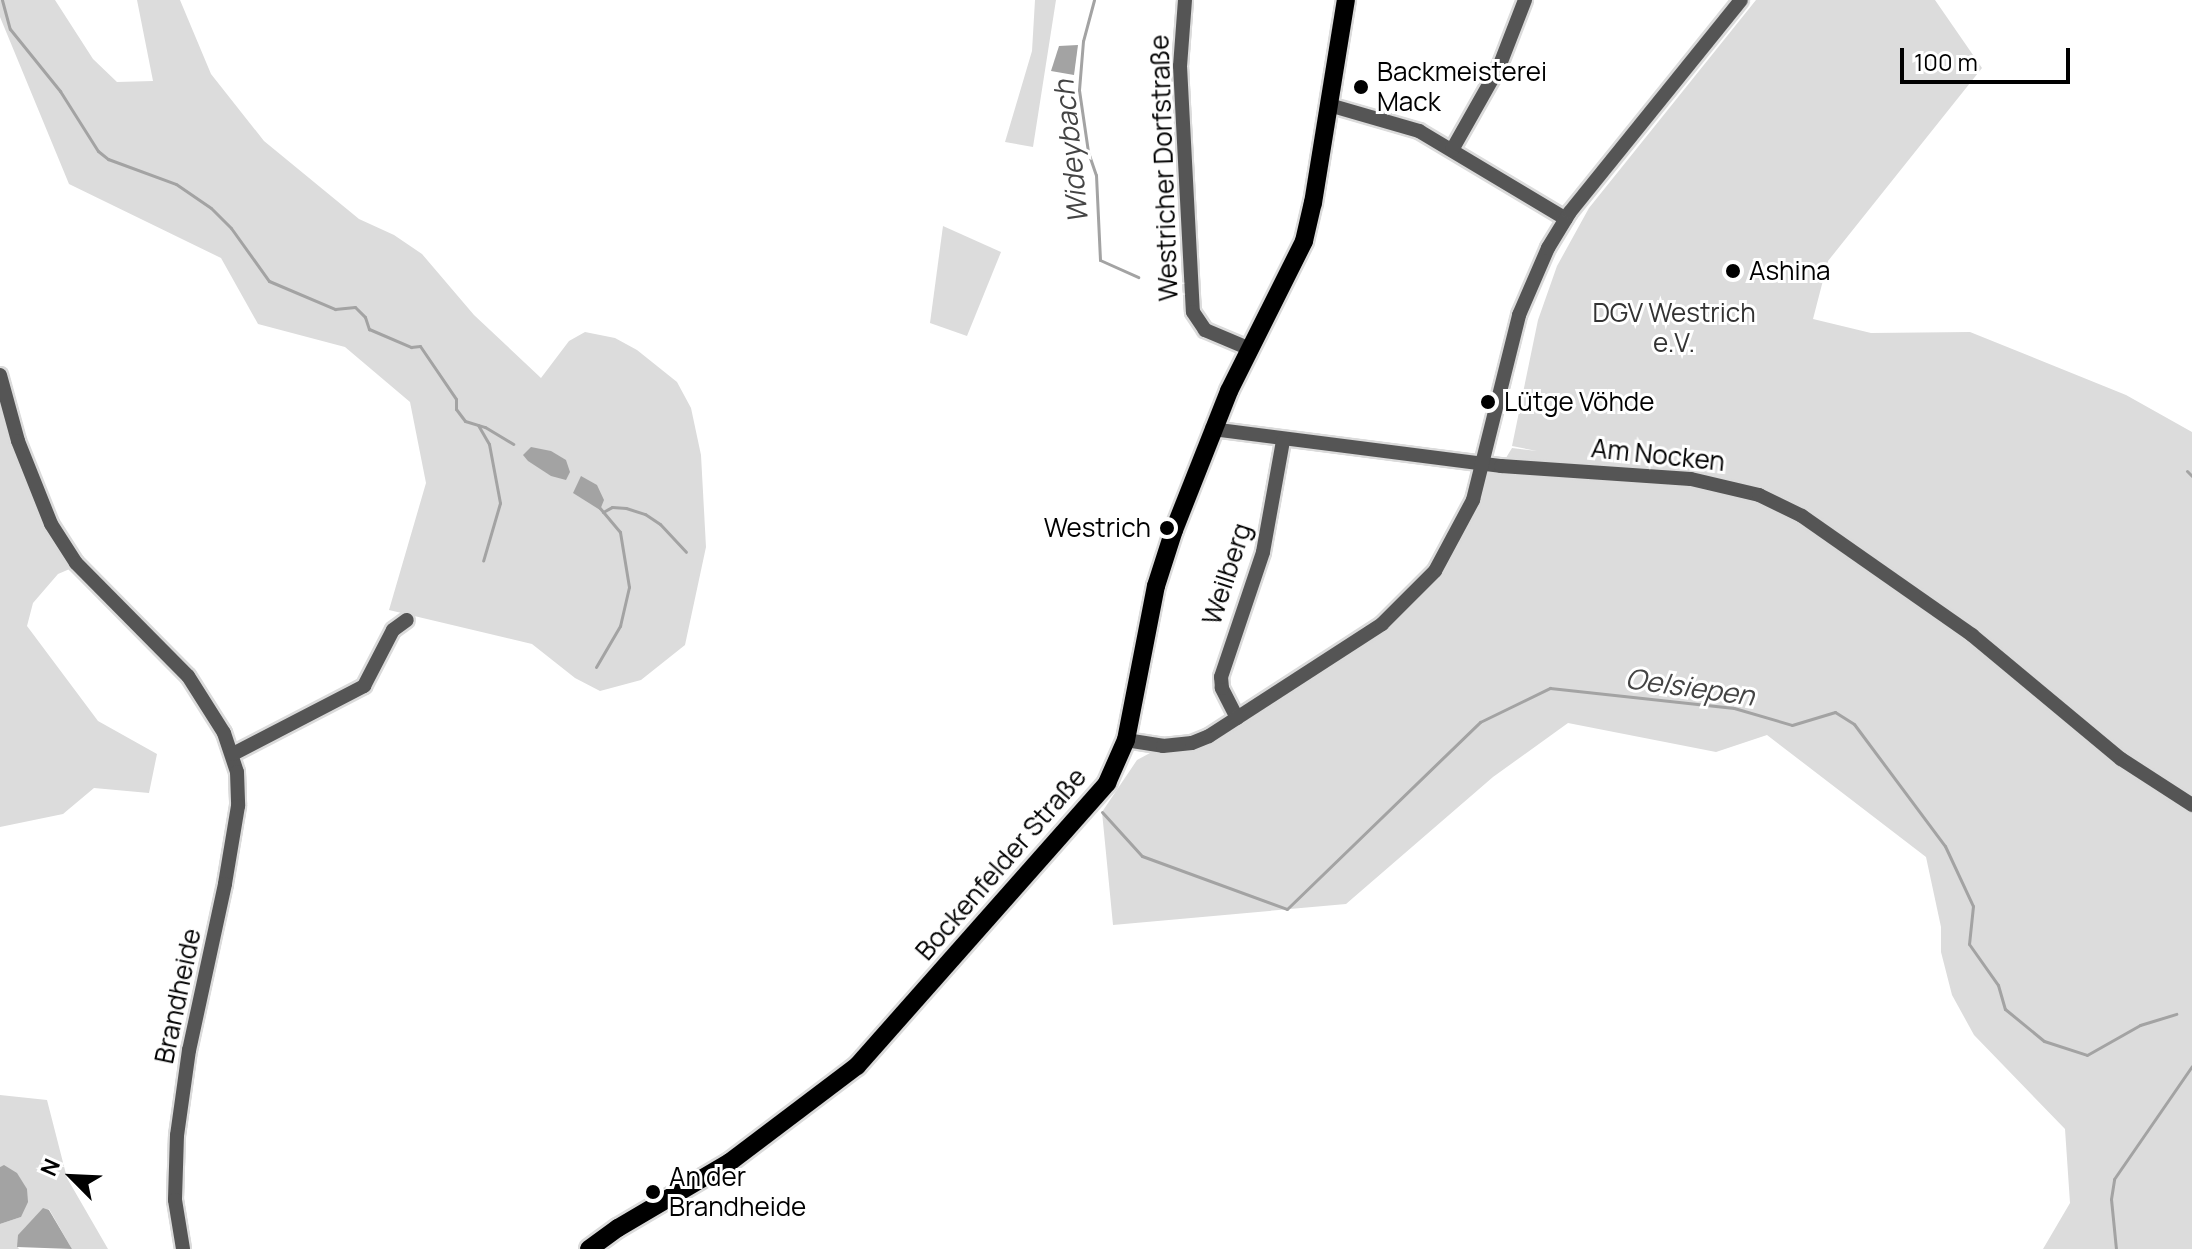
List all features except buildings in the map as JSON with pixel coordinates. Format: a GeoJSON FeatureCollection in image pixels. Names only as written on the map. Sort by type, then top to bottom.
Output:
{"type":"FeatureCollection","features":[{"type":"Feature","properties":{"kind":"main road","name":"Bockenfelder Straße"},"geometry":{"type":"LineString","coordinates":[[589,1249],[618,1228],[730,1162],[857,1066],[1097,797],[1126,740],[1161,567],[1212,429],[1304,241],[1346,0]]}},
{"type":"Feature","properties":{"kind":"street","name":"Westricher Dorfstraße"},"geometry":{"type":"LineString","coordinates":[[1185,0],[1180,66],[1193,312],[1205,330],[1250,349]]}},
{"type":"Feature","properties":{"kind":"street"},"geometry":{"type":"LineString","coordinates":[[1452,150],[1499,67],[1525,0]]}},
{"type":"Feature","properties":{"kind":"street"},"geometry":{"type":"LineString","coordinates":[[1126,740],[1163,746],[1192,743],[1237,718],[1382,624],[1435,571],[1473,500],[1519,315],[1536,270],[1566,219],[1741,0]]}},
{"type":"Feature","properties":{"kind":"street"},"geometry":{"type":"LineString","coordinates":[[1329,105],[1419,131],[1566,219]]}},
{"type":"Feature","properties":{"kind":"street","name":"Brandheide"},"geometry":{"type":"LineString","coordinates":[[0,375],[18,441],[51,524],[70,557],[188,676],[216,718],[233,754],[238,806],[217,930],[203,977],[189,1050],[177,1135],[175,1200],[183,1249]]}},
{"type":"Feature","properties":{"kind":"street","name":"Am Nocken"},"geometry":{"type":"LineString","coordinates":[[1212,429],[1283,441],[1482,463],[1707,481],[1741,489],[1785,506],[1972,635],[2121,759],[2192,805]]}},
{"type":"Feature","properties":{"kind":"street","name":"Weilberg"},"geometry":{"type":"LineString","coordinates":[[1237,718],[1222,688],[1221,677],[1263,552],[1283,441]]}},
{"type":"Feature","properties":{"kind":"street"},"geometry":{"type":"LineString","coordinates":[[233,754],[364,686],[393,630],[407,620]]}},
{"type":"Feature","properties":{"kind":"green space"},"geometry":{"type":"Polygon","coordinates":[[[0,0],[55,0],[93,59],[117,82],[153,81],[137,0],[180,0],[211,74],[264,141],[359,219],[394,235],[422,254],[474,315],[541,378],[569,341],[585,332],[615,338],[637,350],[677,382],[691,408],[701,455],[706,547],[685,645],[641,680],[600,691],[575,678],[532,644],[389,610],[426,483],[410,402],[345,347],[258,324],[221,258],[69,184],[0,17],[0,0]]]}},
{"type":"Feature","properties":{"kind":"green space"},"geometry":{"type":"Polygon","coordinates":[[[1035,0],[1056,0],[1033,147],[1005,142],[1032,51],[1035,0]]]}},
{"type":"Feature","properties":{"kind":"green space","name":"DGV Westrich e.V."},"geometry":{"type":"Polygon","coordinates":[[[1756,0],[1935,0],[1982,68],[1828,261],[1813,319],[1871,333],[1970,332],[2126,395],[2192,432],[2192,1249],[2043,1249],[2070,1203],[2065,1129],[1974,1035],[1952,995],[1941,952],[1941,927],[1926,857],[1767,735],[1716,752],[1568,723],[1493,777],[1346,904],[1113,925],[1102,812],[1137,760],[1163,746],[1192,743],[1346,647],[1435,571],[1482,463],[1501,466],[1512,448],[1537,451],[1512,446],[1538,320],[1557,266],[1589,208],[1756,0]]]}},
{"type":"Feature","properties":{"kind":"green space"},"geometry":{"type":"Polygon","coordinates":[[[943,226],[1001,252],[967,336],[930,323],[943,226]]]}},
{"type":"Feature","properties":{"kind":"green space"},"geometry":{"type":"Polygon","coordinates":[[[0,397],[72,568],[58,574],[33,603],[27,626],[98,721],[157,754],[149,793],[94,788],[63,814],[0,827],[0,397]]]}},
{"type":"Feature","properties":{"kind":"green space"},"geometry":{"type":"Polygon","coordinates":[[[0,1095],[47,1100],[67,1178],[108,1249],[72,1249],[49,1209],[17,1246],[19,1249],[0,1249],[0,1224],[21,1217],[4,1166],[0,1167],[0,1095]]]}},
{"type":"Feature","properties":{"kind":"shaded area"},"geometry":{"type":"Polygon","coordinates":[[[1078,45],[1074,75],[1051,71],[1059,46],[1078,45]]]}},
{"type":"Feature","properties":{"kind":"shaded area"},"geometry":{"type":"Polygon","coordinates":[[[531,447],[551,451],[566,460],[570,472],[566,480],[551,476],[528,461],[523,455],[531,447]]]}},
{"type":"Feature","properties":{"kind":"shaded area"},"geometry":{"type":"Polygon","coordinates":[[[581,476],[597,485],[604,500],[600,510],[573,493],[581,476]]]}},
{"type":"Feature","properties":{"kind":"shaded area"},"geometry":{"type":"Polygon","coordinates":[[[4,1165],[17,1173],[27,1189],[28,1202],[21,1217],[0,1224],[0,1167],[4,1165]]]}},
{"type":"Feature","properties":{"kind":"shaded area"},"geometry":{"type":"Polygon","coordinates":[[[43,1208],[49,1210],[72,1249],[17,1247],[18,1235],[43,1208]]]}},
{"type":"Feature","properties":{"kind":"waterway"},"geometry":{"type":"LineString","coordinates":[[2,0],[10,29],[60,91],[98,151],[108,159],[176,184],[211,208],[231,228],[269,281],[335,309],[355,307],[365,317],[369,329],[411,347],[420,346],[456,399],[456,409],[465,421],[485,427],[513,444]]}},
{"type":"Feature","properties":{"kind":"waterway","name":"Wideybach"},"geometry":{"type":"LineString","coordinates":[[1094,0],[1083,41],[1079,90],[1088,152],[1096,175],[1100,260],[1138,277]]}},
{"type":"Feature","properties":{"kind":"waterway"},"geometry":{"type":"LineString","coordinates":[[478,425],[489,444],[500,503],[483,561]]}},
{"type":"Feature","properties":{"kind":"waterway"},"geometry":{"type":"LineString","coordinates":[[2187,471],[2192,476]]}},
{"type":"Feature","properties":{"kind":"waterway"},"geometry":{"type":"LineString","coordinates":[[596,667],[620,626],[629,587],[620,532],[599,507]]}},
{"type":"Feature","properties":{"kind":"waterway"},"geometry":{"type":"LineString","coordinates":[[603,512],[612,507],[645,514],[660,524],[686,552]]}},
{"type":"Feature","properties":{"kind":"waterway","name":"Oelsiepen"},"geometry":{"type":"LineString","coordinates":[[1102,812],[1142,856],[1287,909],[1480,722],[1550,688],[1734,708],[1792,725],[1835,712],[1854,724],[1945,846],[1973,906],[1969,944],[1998,985],[2005,1009],[2044,1041],[2087,1055],[2140,1025],[2176,1014]]}},
{"type":"Feature","properties":{"kind":"waterway"},"geometry":{"type":"LineString","coordinates":[[2116,1249],[2111,1199],[2114,1179],[2192,1066]]}},
{"type":"Feature","properties":{"kind":"place","name":"Backmeisterei Mack"},"geometry":{"type":"Point","coordinates":[1361,87]}},
{"type":"Feature","properties":{"kind":"place","name":"Ashina"},"geometry":{"type":"Point","coordinates":[1733,271]}},
{"type":"Feature","properties":{"kind":"place","name":"Lütge Vöhde"},"geometry":{"type":"Point","coordinates":[1488,402]}},
{"type":"Feature","properties":{"kind":"place","name":"Westrich"},"geometry":{"type":"Point","coordinates":[1167,528]}},
{"type":"Feature","properties":{"kind":"place","name":"An der Brandheide"},"geometry":{"type":"Point","coordinates":[653,1192]}}]}
